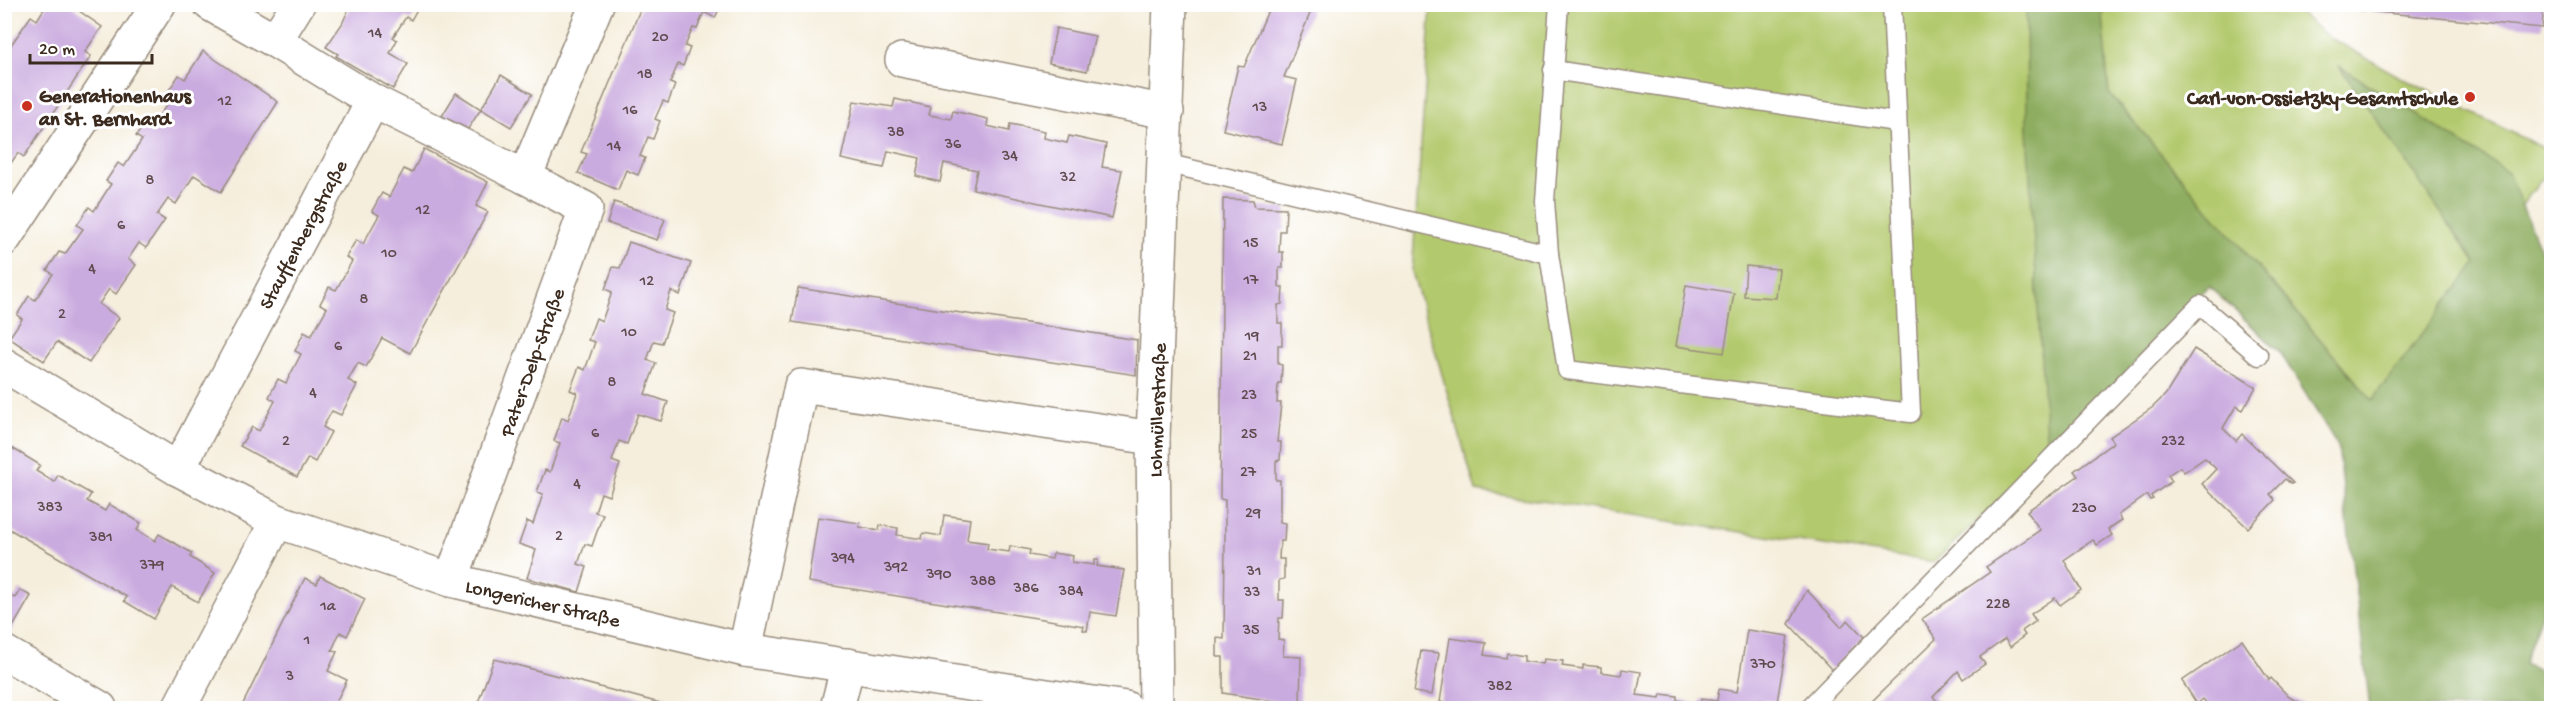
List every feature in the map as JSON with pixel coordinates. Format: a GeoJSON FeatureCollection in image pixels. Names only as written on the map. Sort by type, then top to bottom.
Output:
{"type":"FeatureCollection","features":[{"type":"Feature","properties":{"kind":"street"},"geometry":{"type":"LineString","coordinates":[[4,239],[159,4]]}},
{"type":"Feature","properties":{"kind":"street"},"geometry":{"type":"LineString","coordinates":[[210,4],[275,40],[373,101]]}},
{"type":"Feature","properties":{"kind":"street"},"geometry":{"type":"LineString","coordinates":[[275,40],[297,4]]}},
{"type":"Feature","properties":{"kind":"street"},"geometry":{"type":"LineString","coordinates":[[525,177],[597,4]]}},
{"type":"Feature","properties":{"kind":"street","name":"Lohmüllerstraße"},"geometry":{"type":"LineString","coordinates":[[1156,708],[1153,438],[1170,4]]}},
{"type":"Feature","properties":{"kind":"street"},"geometry":{"type":"LineString","coordinates":[[902,60],[1167,112]]}},
{"type":"Feature","properties":{"kind":"street","name":"Pater-Delp-Straße"},"geometry":{"type":"LineString","coordinates":[[373,101],[586,209],[451,579]]}},
{"type":"Feature","properties":{"kind":"street","name":"Stauffenbergstraße"},"geometry":{"type":"LineString","coordinates":[[178,469],[373,101]]}},
{"type":"Feature","properties":{"kind":"street","name":"Longericher Straße"},"geometry":{"type":"LineString","coordinates":[[4,364],[178,469],[278,521],[451,579],[745,650],[1126,708]]}},
{"type":"Feature","properties":{"kind":"street"},"geometry":{"type":"LineString","coordinates":[[745,650],[801,386],[1153,438]]}},
{"type":"Feature","properties":{"kind":"street"},"geometry":{"type":"LineString","coordinates":[[179,708],[278,521]]}},
{"type":"Feature","properties":{"kind":"street"},"geometry":{"type":"LineString","coordinates":[[4,652],[100,708]]}},
{"type":"Feature","properties":{"kind":"street"},"geometry":{"type":"LineString","coordinates":[[837,708],[848,665]]}},
{"type":"Feature","properties":{"kind":"lane"},"geometry":{"type":"LineString","coordinates":[[1559,4],[1545,201],[1549,254],[1568,370],[1911,413],[1892,4]]}},
{"type":"Feature","properties":{"kind":"lane"},"geometry":{"type":"LineString","coordinates":[[1553,70],[1896,122]]}},
{"type":"Feature","properties":{"kind":"lane"},"geometry":{"type":"LineString","coordinates":[[1164,163],[1549,254]]}},
{"type":"Feature","properties":{"kind":"lane"},"geometry":{"type":"LineString","coordinates":[[1809,708],[2200,305],[2259,356]]}},
{"type":"Feature","properties":{"kind":"green space"},"geometry":{"type":"Polygon","coordinates":[[[1431,5],[2290,5],[2327,36],[2400,77],[2551,152],[2551,167],[2338,446],[2280,352],[2208,286],[2047,454],[1934,562],[1476,491],[1412,272],[1431,5]]]}},
{"type":"Feature","properties":{"kind":"green space"},"geometry":{"type":"Polygon","coordinates":[[[2026,5],[2101,5],[2109,93],[2372,400],[2476,263],[2339,66],[2508,172],[2551,276],[2551,585],[2524,664],[2551,677],[2551,708],[2370,708],[2338,446],[2280,352],[2209,286],[2047,454],[2027,130],[2026,5]]]}},
{"type":"Feature","properties":{"kind":"building","name":"Generationenhaus an St. Bernhard"},"geometry":{"type":"Polygon","coordinates":[[[47,4],[69,4],[102,27],[85,52],[91,56],[24,157],[18,153],[4,173],[4,55],[31,16],[37,20],[47,4]]]}},
{"type":"Feature","properties":{"kind":"building"},"geometry":{"type":"Polygon","coordinates":[[[351,4],[420,4],[411,20],[406,17],[393,37],[397,40],[390,53],[408,64],[393,89],[336,56],[338,54],[326,47],[342,24],[351,4]]]}},
{"type":"Feature","properties":{"kind":"building"},"geometry":{"type":"Polygon","coordinates":[[[1262,4],[1307,4],[1311,11],[1284,77],[1297,80],[1282,144],[1223,130],[1238,66],[1244,67],[1269,8],[1262,4]]]}},
{"type":"Feature","properties":{"kind":"building"},"geometry":{"type":"Polygon","coordinates":[[[2326,4],[2544,4],[2542,28],[2325,7],[2326,4]]]}},
{"type":"Feature","properties":{"kind":"building"},"geometry":{"type":"Polygon","coordinates":[[[642,5],[721,5],[715,18],[704,12],[697,29],[693,28],[685,46],[690,48],[683,66],[678,64],[670,83],[675,85],[668,103],[663,101],[655,119],[660,121],[653,139],[648,137],[640,156],[645,158],[638,175],[626,170],[618,190],[578,173],[587,154],[581,152],[642,5]]]}},
{"type":"Feature","properties":{"kind":"building"},"geometry":{"type":"Polygon","coordinates":[[[1056,28],[1095,36],[1087,71],[1049,63],[1056,28]]]}},
{"type":"Feature","properties":{"kind":"building"},"geometry":{"type":"Polygon","coordinates":[[[203,51],[278,102],[221,192],[194,175],[176,204],[168,199],[157,215],[165,220],[146,248],[139,243],[128,259],[136,265],[116,294],[109,289],[99,304],[119,318],[89,363],[57,342],[44,361],[9,338],[22,319],[17,315],[29,296],[35,300],[53,274],[47,270],[59,252],[65,254],[83,229],[77,225],[89,207],[94,211],[111,184],[106,181],[118,163],[124,167],[142,140],[136,136],[149,118],[155,122],[172,97],[167,93],[179,75],[185,79],[203,51]]]}},
{"type":"Feature","properties":{"kind":"building"},"geometry":{"type":"Polygon","coordinates":[[[501,75],[532,94],[511,127],[481,109],[501,75]]]}},
{"type":"Feature","properties":{"kind":"building"},"geometry":{"type":"Polygon","coordinates":[[[456,93],[481,109],[468,129],[442,116],[456,93]]]}},
{"type":"Feature","properties":{"kind":"building"},"geometry":{"type":"Polygon","coordinates":[[[895,99],[931,107],[929,115],[951,119],[953,111],[988,119],[987,126],[1009,131],[1010,124],[1045,131],[1044,138],[1067,143],[1069,136],[1106,144],[1102,167],[1122,170],[1112,218],[973,189],[977,170],[944,163],[940,182],[916,176],[920,158],[888,151],[884,168],[841,159],[854,101],[893,107],[895,99]]]}},
{"type":"Feature","properties":{"kind":"building"},"geometry":{"type":"Polygon","coordinates":[[[424,149],[488,182],[476,206],[488,212],[410,353],[382,338],[366,367],[358,363],[348,380],[357,385],[341,415],[332,411],[323,427],[331,432],[315,462],[308,458],[297,477],[240,446],[252,427],[259,431],[275,401],[269,397],[278,379],[286,383],[301,354],[295,351],[304,332],[311,336],[327,308],[320,304],[329,287],[336,290],[352,261],[346,257],[356,240],[363,244],[379,215],[372,211],[382,193],[389,197],[404,169],[412,173],[424,149]]]}},
{"type":"Feature","properties":{"kind":"building"},"geometry":{"type":"Polygon","coordinates":[[[1223,199],[1253,200],[1255,207],[1286,208],[1285,231],[1280,231],[1279,252],[1283,252],[1283,268],[1279,268],[1279,287],[1283,287],[1282,304],[1278,305],[1278,323],[1282,323],[1282,345],[1278,345],[1278,364],[1282,365],[1281,383],[1278,383],[1277,403],[1281,403],[1277,442],[1281,442],[1280,460],[1276,461],[1276,480],[1280,480],[1280,522],[1285,523],[1284,541],[1280,541],[1279,559],[1284,559],[1284,579],[1279,580],[1279,600],[1284,600],[1283,618],[1279,618],[1278,639],[1284,640],[1283,656],[1301,657],[1300,705],[1223,693],[1223,657],[1217,657],[1217,638],[1224,639],[1225,500],[1220,499],[1223,199]]]}},
{"type":"Feature","properties":{"kind":"building"},"geometry":{"type":"Polygon","coordinates":[[[614,202],[665,219],[657,240],[607,223],[614,202]]]}},
{"type":"Feature","properties":{"kind":"building"},"geometry":{"type":"Polygon","coordinates":[[[629,242],[691,263],[680,295],[671,291],[665,310],[673,313],[662,343],[654,341],[647,360],[656,363],[645,394],[668,402],[661,421],[638,414],[627,444],[619,441],[612,461],[620,464],[609,496],[601,493],[595,512],[603,514],[592,546],[585,544],[578,564],[587,567],[579,592],[527,578],[536,550],[519,544],[527,521],[533,524],[543,494],[537,492],[545,470],[550,472],[560,443],[554,441],[562,417],[568,420],[577,393],[570,390],[579,367],[585,370],[595,342],[588,340],[596,318],[602,321],[612,292],[605,289],[613,267],[620,268],[629,242]]]}},
{"type":"Feature","properties":{"kind":"building"},"geometry":{"type":"Polygon","coordinates":[[[1746,266],[1779,269],[1776,298],[1744,296],[1746,266]]]}},
{"type":"Feature","properties":{"kind":"building"},"geometry":{"type":"Polygon","coordinates":[[[1686,285],[1734,293],[1724,353],[1676,346],[1686,285]]]}},
{"type":"Feature","properties":{"kind":"building"},"geometry":{"type":"Polygon","coordinates":[[[798,288],[1137,340],[1136,375],[792,322],[798,288]]]}},
{"type":"Feature","properties":{"kind":"building"},"geometry":{"type":"Polygon","coordinates":[[[2194,349],[2256,387],[2243,410],[2236,406],[2223,428],[2236,441],[2242,434],[2293,483],[2285,479],[2270,494],[2275,500],[2248,528],[2202,484],[2216,469],[2205,458],[2184,472],[2180,467],[2168,475],[2172,481],[2151,496],[2153,499],[2150,500],[2147,495],[2119,515],[2122,520],[2108,529],[2112,535],[2097,545],[2093,540],[2064,560],[2081,590],[2060,605],[2055,598],[2031,614],[2036,621],[2022,631],[2025,635],[2010,647],[2005,639],[1980,657],[1985,664],[1963,679],[1958,671],[1933,697],[1945,708],[1865,708],[1936,639],[1922,619],[1990,572],[1986,567],[2040,530],[2027,511],[2078,476],[2074,471],[2114,442],[2110,437],[2153,407],[2166,394],[2194,349]]]}},
{"type":"Feature","properties":{"kind":"building"},"geometry":{"type":"Polygon","coordinates":[[[7,445],[40,465],[36,471],[54,482],[58,475],[91,494],[87,501],[105,511],[109,504],[141,523],[137,530],[155,541],[159,534],[192,553],[190,557],[215,573],[198,602],[172,587],[154,619],[124,601],[127,597],[4,526],[4,451],[7,445]]]}},
{"type":"Feature","properties":{"kind":"building"},"geometry":{"type":"Polygon","coordinates":[[[944,515],[970,519],[967,540],[988,543],[987,549],[1009,552],[1010,546],[1030,550],[1029,555],[1052,559],[1053,553],[1073,556],[1072,562],[1094,565],[1094,560],[1098,560],[1097,566],[1124,570],[1116,616],[1090,612],[1087,631],[1083,630],[1084,626],[808,582],[818,517],[860,523],[859,527],[879,530],[880,525],[898,528],[897,535],[922,539],[923,533],[941,536],[944,515]]]}},
{"type":"Feature","properties":{"kind":"building"},"geometry":{"type":"Polygon","coordinates":[[[320,576],[365,599],[347,636],[340,632],[332,650],[337,652],[328,671],[347,680],[333,708],[241,708],[305,578],[317,584],[320,576]]]}},
{"type":"Feature","properties":{"kind":"building"},"geometry":{"type":"Polygon","coordinates":[[[20,590],[31,596],[10,632],[4,629],[4,603],[9,595],[15,598],[20,590]]]}},
{"type":"Feature","properties":{"kind":"building"},"geometry":{"type":"Polygon","coordinates":[[[1807,590],[1841,627],[1848,620],[1864,637],[1832,670],[1789,624],[1807,590]]]}},
{"type":"Feature","properties":{"kind":"building"},"geometry":{"type":"Polygon","coordinates":[[[1747,630],[1788,636],[1777,702],[1760,700],[1759,708],[1481,708],[1440,702],[1450,638],[1486,643],[1484,655],[1506,658],[1507,653],[1524,656],[1524,661],[1543,664],[1544,659],[1563,661],[1562,666],[1583,669],[1583,665],[1601,667],[1601,672],[1621,675],[1622,669],[1641,672],[1637,695],[1660,698],[1661,694],[1677,696],[1677,700],[1700,704],[1701,699],[1717,701],[1719,689],[1737,692],[1747,630]]]}},
{"type":"Feature","properties":{"kind":"building"},"geometry":{"type":"Polygon","coordinates":[[[2242,640],[2269,680],[2271,678],[2289,697],[2311,708],[2210,708],[2203,699],[2197,704],[2182,681],[2242,640]]]}},
{"type":"Feature","properties":{"kind":"building"},"geometry":{"type":"Polygon","coordinates":[[[1421,651],[1439,653],[1432,695],[1414,692],[1421,651]]]}},
{"type":"Feature","properties":{"kind":"building"},"geometry":{"type":"Polygon","coordinates":[[[494,659],[679,708],[476,708],[494,659]]]}},
{"type":"Feature","properties":{"kind":"place","name":"Carl-von-Ossietzky-Gesamtschule"},"geometry":{"type":"Point","coordinates":[2470,97]}},
{"type":"Feature","properties":{"kind":"place","name":"Generationenhaus an St. Bernhard"},"geometry":{"type":"Point","coordinates":[27,106]}}]}
